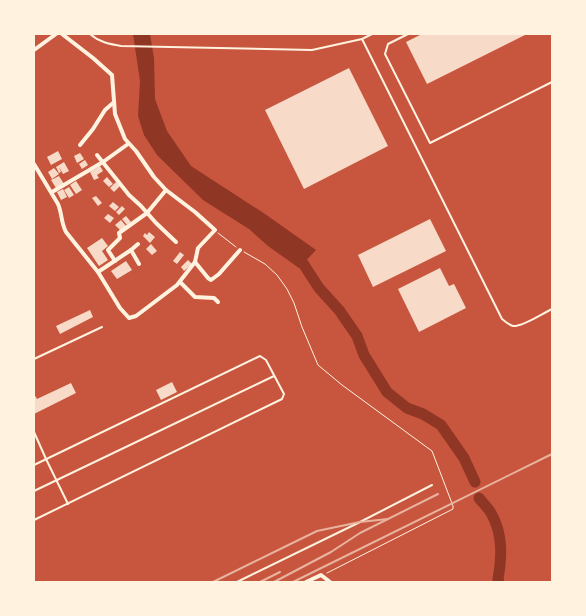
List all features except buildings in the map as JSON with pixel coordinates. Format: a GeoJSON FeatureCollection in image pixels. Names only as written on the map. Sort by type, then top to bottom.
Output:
{"type":"FeatureCollection","features":[{"type":"Feature","properties":{"kind":"street"},"geometry":{"type":"LineString","coordinates":[[34,50],[56,34]]}},
{"type":"Feature","properties":{"kind":"street"},"geometry":{"type":"LineString","coordinates":[[34,164],[52,192],[61,211],[63,227],[66,232],[98,272],[120,308],[129,318],[136,316],[164,296],[180,282],[195,262],[198,248],[215,230],[195,212],[166,190],[154,177],[136,151],[128,144],[116,121],[113,102],[112,75],[62,34]]}},
{"type":"Feature","properties":{"kind":"street"},"geometry":{"type":"LineString","coordinates":[[80,145],[93,129],[105,110],[113,102]]}},
{"type":"Feature","properties":{"kind":"street"},"geometry":{"type":"LineString","coordinates":[[52,192],[102,162],[128,144]]}},
{"type":"Feature","properties":{"kind":"street"},"geometry":{"type":"LineString","coordinates":[[97,155],[119,183],[176,242]]}},
{"type":"Feature","properties":{"kind":"street"},"geometry":{"type":"LineString","coordinates":[[115,261],[108,248],[120,238],[119,233],[147,213],[166,190]]}},
{"type":"Feature","properties":{"kind":"street"},"geometry":{"type":"LineString","coordinates":[[98,272],[138,244]]}},
{"type":"Feature","properties":{"kind":"street"},"geometry":{"type":"LineString","coordinates":[[131,250],[139,264]]}},
{"type":"Feature","properties":{"kind":"street"},"geometry":{"type":"LineString","coordinates":[[195,262],[208,278],[212,280],[240,250]]}},
{"type":"Feature","properties":{"kind":"street"},"geometry":{"type":"LineString","coordinates":[[180,282],[195,297],[214,298],[218,302]]}},
{"type":"Feature","properties":{"kind":"street"},"geometry":{"type":"LineString","coordinates":[[306,582],[321,575],[330,582]]}},
{"type":"Feature","properties":{"kind":"lane"},"geometry":{"type":"LineString","coordinates":[[90,34],[99,41],[121,46],[312,50],[362,39],[372,34]]}},
{"type":"Feature","properties":{"kind":"lane"},"geometry":{"type":"LineString","coordinates":[[408,34],[388,44],[385,54],[430,143],[552,82]]}},
{"type":"Feature","properties":{"kind":"lane"},"geometry":{"type":"LineString","coordinates":[[362,39],[502,319],[508,325],[520,325],[552,309]]}},
{"type":"Feature","properties":{"kind":"lane"},"geometry":{"type":"LineString","coordinates":[[34,359],[102,327]]}},
{"type":"Feature","properties":{"kind":"lane"},"geometry":{"type":"LineString","coordinates":[[34,465],[260,356],[266,360],[284,394],[282,399],[34,520]]}},
{"type":"Feature","properties":{"kind":"lane"},"geometry":{"type":"LineString","coordinates":[[34,491],[274,376]]}},
{"type":"Feature","properties":{"kind":"lane"},"geometry":{"type":"LineString","coordinates":[[34,433],[68,504]]}},
{"type":"Feature","properties":{"kind":"lane"},"geometry":{"type":"LineString","coordinates":[[237,582],[432,485]]}},
{"type":"Feature","properties":{"kind":"path"},"geometry":{"type":"LineString","coordinates":[[215,230],[240,250],[265,264],[283,284],[294,303],[302,328],[318,366],[432,451],[454,508],[321,575]]}},
{"type":"Feature","properties":{"kind":"shaded area"},"geometry":{"type":"Polygon","coordinates":[[[133,34],[150,34],[154,58],[155,99],[167,131],[191,166],[265,214],[316,250],[299,268],[268,246],[249,229],[203,200],[157,155],[144,135],[138,116],[140,81],[133,34]]]}},
{"type":"Feature","properties":{"kind":"waterway"},"geometry":{"type":"LineString","coordinates":[[295,251],[319,288],[339,310],[357,336],[364,355],[387,392],[407,408],[423,414],[441,425],[464,458],[475,482]]}},
{"type":"Feature","properties":{"kind":"waterway"},"geometry":{"type":"LineString","coordinates":[[479,498],[491,513],[500,537],[501,554],[498,579],[499,582]]}},
{"type":"Feature","properties":{"kind":"railway"},"geometry":{"type":"LineString","coordinates":[[293,582],[552,454]]}},
{"type":"Feature","properties":{"kind":"railway"},"geometry":{"type":"LineString","coordinates":[[274,582],[331,552],[360,533],[438,494]]}},
{"type":"Feature","properties":{"kind":"railway"},"geometry":{"type":"LineString","coordinates":[[213,582],[317,531],[360,522],[388,519]]}},
{"type":"Feature","properties":{"kind":"railway"},"geometry":{"type":"LineString","coordinates":[[260,582],[280,572]]}}]}
